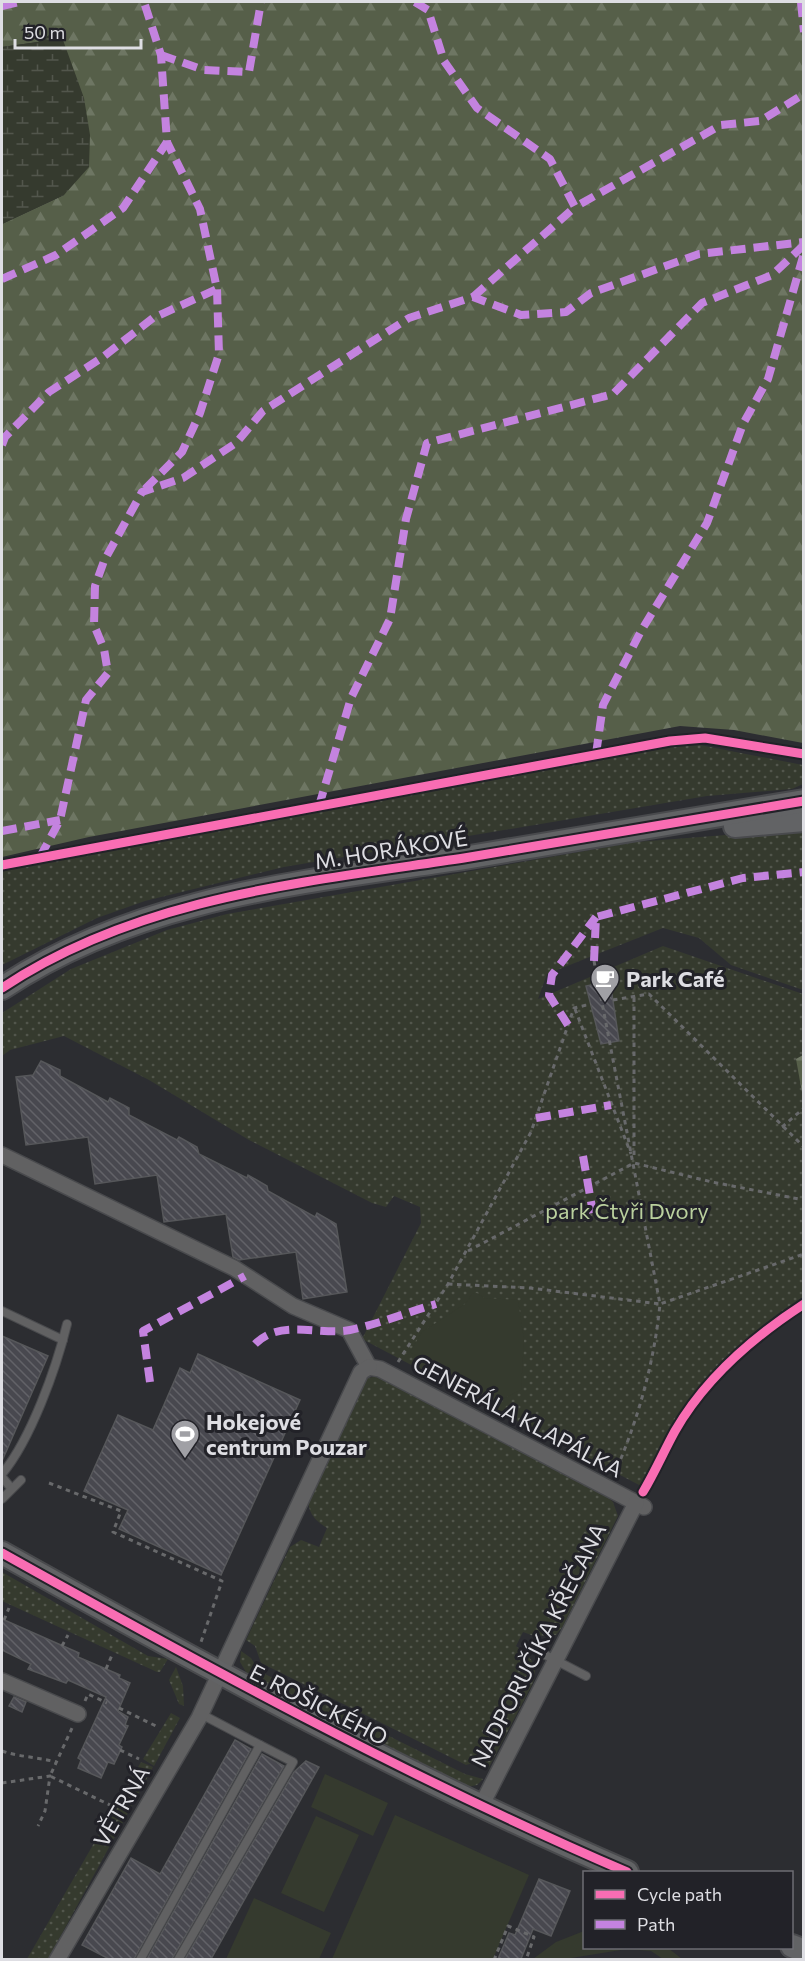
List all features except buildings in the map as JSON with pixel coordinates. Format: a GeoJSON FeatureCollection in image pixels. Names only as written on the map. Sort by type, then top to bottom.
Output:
{"type":"FeatureCollection","features":[{"type":"Feature","properties":{"kind":"street","name":"M. HORÁKOVÉ"},"geometry":{"type":"LineString","coordinates":[[2,988],[63,951],[169,911],[246,892],[629,832],[804,801]]}},
{"type":"Feature","properties":{"kind":"street","name":"M. HORÁKOVÉ"},"geometry":{"type":"LineString","coordinates":[[629,832],[804,820]]}},
{"type":"Feature","properties":{"kind":"street"},"geometry":{"type":"LineString","coordinates":[[2,1155],[234,1268],[293,1306],[348,1330],[369,1366]]}},
{"type":"Feature","properties":{"kind":"street","name":"GENERÁLA KLAPÁLKA"},"geometry":{"type":"LineString","coordinates":[[369,1366],[380,1369],[640,1505]]}},
{"type":"Feature","properties":{"kind":"street","name":"VĚTRNÁ"},"geometry":{"type":"LineString","coordinates":[[57,1959],[201,1714],[361,1372],[369,1366]]}},
{"type":"Feature","properties":{"kind":"street","name":"NADPORUČÍKA KŘEČANA"},"geometry":{"type":"LineString","coordinates":[[480,1808],[555,1659],[640,1505]]}},
{"type":"Feature","properties":{"kind":"street","name":"E. ROŠICKÉHO"},"geometry":{"type":"LineString","coordinates":[[2,1553],[195,1661],[480,1808],[625,1871]]}},
{"type":"Feature","properties":{"kind":"street"},"geometry":{"type":"LineString","coordinates":[[2,1681],[78,1714]]}},
{"type":"Feature","properties":{"kind":"lane"},"geometry":{"type":"LineString","coordinates":[[2,1311],[63,1340]]}},
{"type":"Feature","properties":{"kind":"lane"},"geometry":{"type":"LineString","coordinates":[[11,1488],[2,1475],[15,1457],[59,1359],[67,1324]]}},
{"type":"Feature","properties":{"kind":"lane"},"geometry":{"type":"LineString","coordinates":[[2,1499],[21,1480]]}},
{"type":"Feature","properties":{"kind":"lane"},"geometry":{"type":"LineString","coordinates":[[530,1647],[586,1676]]}},
{"type":"Feature","properties":{"kind":"lane"},"geometry":{"type":"LineString","coordinates":[[178,1959],[293,1762],[201,1714]]}},
{"type":"Feature","properties":{"kind":"lane"},"geometry":{"type":"LineString","coordinates":[[140,1959],[260,1745]]}},
{"type":"Feature","properties":{"kind":"path"},"geometry":{"type":"LineString","coordinates":[[594,961],[660,1304],[653,1355],[637,1421],[615,1473]]}},
{"type":"Feature","properties":{"kind":"path"},"geometry":{"type":"LineString","coordinates":[[613,1000],[648,994],[804,1147]]}},
{"type":"Feature","properties":{"kind":"path"},"geometry":{"type":"LineString","coordinates":[[634,996],[634,1162]]}},
{"type":"Feature","properties":{"kind":"path"},"geometry":{"type":"LineString","coordinates":[[574,1008],[591,1004]]}},
{"type":"Feature","properties":{"kind":"path"},"geometry":{"type":"LineString","coordinates":[[574,1008],[634,1162]]}},
{"type":"Feature","properties":{"kind":"path"},"geometry":{"type":"LineString","coordinates":[[403,1355],[467,1252],[531,1132],[574,1008]]}},
{"type":"Feature","properties":{"kind":"path"},"geometry":{"type":"LineString","coordinates":[[782,1127],[804,1108]]}},
{"type":"Feature","properties":{"kind":"path"},"geometry":{"type":"LineString","coordinates":[[467,1252],[634,1162],[712,1182],[804,1200]]}},
{"type":"Feature","properties":{"kind":"path"},"geometry":{"type":"LineString","coordinates":[[448,1284],[530,1288],[660,1304],[804,1254]]}},
{"type":"Feature","properties":{"kind":"path"},"geometry":{"type":"LineString","coordinates":[[49,1483],[121,1511],[113,1532],[222,1581],[195,1661]]}},
{"type":"Feature","properties":{"kind":"path"},"geometry":{"type":"LineString","coordinates":[[3,1620],[9,1608]]}},
{"type":"Feature","properties":{"kind":"path"},"geometry":{"type":"LineString","coordinates":[[62,1646],[68,1635]]}},
{"type":"Feature","properties":{"kind":"path"},"geometry":{"type":"LineString","coordinates":[[106,1669],[112,1655]]}},
{"type":"Feature","properties":{"kind":"path"},"geometry":{"type":"LineString","coordinates":[[38,1826],[45,1811],[50,1776],[89,1692],[107,1702]]}},
{"type":"Feature","properties":{"kind":"path"},"geometry":{"type":"LineString","coordinates":[[119,1708],[158,1726]]}},
{"type":"Feature","properties":{"kind":"path"},"geometry":{"type":"LineString","coordinates":[[120,1750],[139,1759]]}},
{"type":"Feature","properties":{"kind":"path"},"geometry":{"type":"LineString","coordinates":[[2,1751],[19,1757],[38,1757],[56,1762]]}},
{"type":"Feature","properties":{"kind":"path"},"geometry":{"type":"LineString","coordinates":[[2,1783],[50,1776],[112,1806]]}},
{"type":"Feature","properties":{"kind":"path"},"geometry":{"type":"LineString","coordinates":[[494,1959],[508,1926],[534,1937],[526,1959]]}},
{"type":"Feature","properties":{"kind":"green space"},"geometry":{"type":"Polygon","coordinates":[[[2,2],[803,2],[803,743],[734,730],[680,726],[89,837],[2,857],[2,224],[64,195],[58,30],[38,42],[2,47],[2,2]]]}},
{"type":"Feature","properties":{"kind":"green space"},"geometry":{"type":"Polygon","coordinates":[[[59,29],[84,98],[90,135],[89,167],[64,195],[2,224],[2,47],[38,42],[59,29]]]}},
{"type":"Feature","properties":{"kind":"green space"},"geometry":{"type":"Polygon","coordinates":[[[700,745],[803,765],[803,784],[792,789],[707,796],[284,867],[145,901],[97,918],[2,965],[2,872],[10,868],[676,746],[700,745]]]}},
{"type":"Feature","properties":{"kind":"green space","name":"park Čtyři Dvory"},"geometry":{"type":"Polygon","coordinates":[[[803,829],[803,990],[731,965],[699,938],[663,928],[547,974],[538,999],[663,946],[803,994],[803,1298],[749,1337],[701,1384],[670,1429],[641,1486],[362,1339],[421,1223],[420,1207],[394,1196],[386,1207],[372,1203],[249,1140],[149,1080],[64,1036],[10,1050],[2,1056],[2,1013],[71,969],[167,930],[227,914],[636,842],[803,829]]]}},
{"type":"Feature","properties":{"kind":"green space"},"geometry":{"type":"Polygon","coordinates":[[[803,1055],[803,1098],[796,1059],[803,1055]]]}},
{"type":"Feature","properties":{"kind":"green space"},"geometry":{"type":"Polygon","coordinates":[[[477,1293],[484,1298],[518,1300],[524,1340],[521,1390],[500,1400],[410,1352],[422,1332],[465,1304],[472,1294],[477,1293]]]}},
{"type":"Feature","properties":{"kind":"green space"},"geometry":{"type":"Polygon","coordinates":[[[379,1376],[387,1378],[606,1496],[613,1502],[618,1516],[563,1626],[556,1635],[534,1636],[523,1632],[516,1646],[532,1662],[535,1676],[488,1769],[473,1763],[466,1765],[261,1663],[255,1646],[246,1640],[290,1547],[301,1540],[319,1547],[327,1528],[313,1516],[308,1497],[361,1384],[368,1378],[379,1376]]]}},
{"type":"Feature","properties":{"kind":"green space"},"geometry":{"type":"Polygon","coordinates":[[[2,1572],[148,1656],[168,1659],[160,1672],[157,1672],[2,1601],[2,1572]]]}},
{"type":"Feature","properties":{"kind":"green space"},"geometry":{"type":"Polygon","coordinates":[[[241,1651],[251,1658],[259,1671],[465,1774],[483,1779],[477,1785],[462,1788],[249,1677],[240,1662],[241,1651]]]}},
{"type":"Feature","properties":{"kind":"green space"},"geometry":{"type":"Polygon","coordinates":[[[176,1667],[183,1686],[184,1706],[179,1704],[169,1680],[176,1667]]]}},
{"type":"Feature","properties":{"kind":"green space"},"geometry":{"type":"Polygon","coordinates":[[[171,1713],[180,1718],[154,1766],[143,1759],[171,1713]]]}},
{"type":"Feature","properties":{"kind":"green space"},"geometry":{"type":"Polygon","coordinates":[[[141,1762],[153,1767],[48,1959],[27,1959],[141,1762]]]}},
{"type":"Feature","properties":{"kind":"green space"},"geometry":{"type":"Polygon","coordinates":[[[325,1774],[388,1803],[373,1836],[311,1807],[325,1774]]]}},
{"type":"Feature","properties":{"kind":"green space"},"geometry":{"type":"Polygon","coordinates":[[[395,1815],[529,1875],[493,1959],[332,1959],[395,1815]]]}},
{"type":"Feature","properties":{"kind":"green space"},"geometry":{"type":"Polygon","coordinates":[[[316,1816],[359,1835],[324,1912],[281,1893],[316,1816]]]}},
{"type":"Feature","properties":{"kind":"green space"},"geometry":{"type":"Polygon","coordinates":[[[254,1898],[331,1933],[319,1959],[226,1959],[254,1898]]]}},
{"type":"Feature","properties":{"kind":"green space"},"geometry":{"type":"Polygon","coordinates":[[[583,1931],[583,1949],[627,1949],[565,1959],[533,1959],[556,1942],[583,1931]]]}},
{"type":"Feature","properties":{"kind":"green space"},"geometry":{"type":"Polygon","coordinates":[[[627,1949],[669,1949],[682,1959],[663,1959],[651,1951],[627,1949]]]}},
{"type":"Feature","properties":{"kind":"marked path"},"geometry":{"type":"LineString","coordinates":[[2,6],[19,2]]}},
{"type":"Feature","properties":{"kind":"marked path"},"geometry":{"type":"LineString","coordinates":[[2,279],[56,255],[123,208],[167,142],[161,55],[144,2]]}},
{"type":"Feature","properties":{"kind":"marked path"},"geometry":{"type":"LineString","coordinates":[[161,55],[204,70],[249,72],[261,2]]}},
{"type":"Feature","properties":{"kind":"marked path"},"geometry":{"type":"LineString","coordinates":[[415,2],[428,10],[444,61],[477,108],[550,159],[575,207],[721,125],[760,121],[804,94]]}},
{"type":"Feature","properties":{"kind":"marked path"},"geometry":{"type":"LineString","coordinates":[[801,2],[804,32]]}},
{"type":"Feature","properties":{"kind":"marked path"},"geometry":{"type":"LineString","coordinates":[[2,445],[5,437],[49,392],[103,357],[153,318],[217,289],[200,209],[167,142]]}},
{"type":"Feature","properties":{"kind":"marked path"},"geometry":{"type":"LineString","coordinates":[[473,297],[575,207]]}},
{"type":"Feature","properties":{"kind":"marked path"},"geometry":{"type":"LineString","coordinates":[[40,857],[60,820],[86,700],[108,673],[104,649],[94,625],[95,586],[104,561],[142,492],[183,478],[236,443],[263,411],[409,318],[473,297],[521,315],[566,312],[591,293],[699,254],[804,242]]}},
{"type":"Feature","properties":{"kind":"marked path"},"geometry":{"type":"LineString","coordinates":[[319,806],[351,698],[390,619],[406,519],[427,443],[613,394],[702,303],[772,275],[804,245]]}},
{"type":"Feature","properties":{"kind":"marked path"},"geometry":{"type":"LineString","coordinates":[[596,754],[603,705],[641,631],[707,523],[743,424],[768,379],[804,253]]}},
{"type":"Feature","properties":{"kind":"marked path"},"geometry":{"type":"LineString","coordinates":[[145,489],[182,452],[200,413],[219,354],[217,289]]}},
{"type":"Feature","properties":{"kind":"marked path"},"geometry":{"type":"LineString","coordinates":[[2,831],[60,820]]}},
{"type":"Feature","properties":{"kind":"marked path"},"geometry":{"type":"LineString","coordinates":[[594,961],[596,917],[743,878],[804,872]]}},
{"type":"Feature","properties":{"kind":"marked path"},"geometry":{"type":"LineString","coordinates":[[568,1025],[549,995],[552,975],[596,917]]}},
{"type":"Feature","properties":{"kind":"marked path"},"geometry":{"type":"LineString","coordinates":[[536,1118],[611,1105]]}},
{"type":"Feature","properties":{"kind":"marked path"},"geometry":{"type":"LineString","coordinates":[[583,1156],[593,1213]]}},
{"type":"Feature","properties":{"kind":"marked path"},"geometry":{"type":"LineString","coordinates":[[150,1382],[143,1331],[245,1276]]}},
{"type":"Feature","properties":{"kind":"marked path"},"geometry":{"type":"LineString","coordinates":[[255,1344],[265,1336],[276,1332],[350,1330],[436,1304]]}},
{"type":"Feature","properties":{"kind":"cycle path"},"geometry":{"type":"LineString","coordinates":[[2,865],[670,741],[705,738],[804,754]]}},
{"type":"Feature","properties":{"kind":"cycle path"},"geometry":{"type":"LineString","coordinates":[[2,988],[54,957],[109,933],[166,913],[224,898],[284,886],[804,801]]}},
{"type":"Feature","properties":{"kind":"cycle path"},"geometry":{"type":"LineString","coordinates":[[643,1492],[675,1431],[701,1393],[749,1344],[804,1304]]}},
{"type":"Feature","properties":{"kind":"cycle path"},"geometry":{"type":"LineString","coordinates":[[2,1553],[232,1680],[388,1760],[625,1871]]}},
{"type":"Feature","properties":{"kind":"place","name":"Park Café"},"geometry":{"type":"Point","coordinates":[605,1004]}},
{"type":"Feature","properties":{"kind":"place","name":"Hokejové centrum Pouzar"},"geometry":{"type":"Point","coordinates":[185,1460]}}]}
